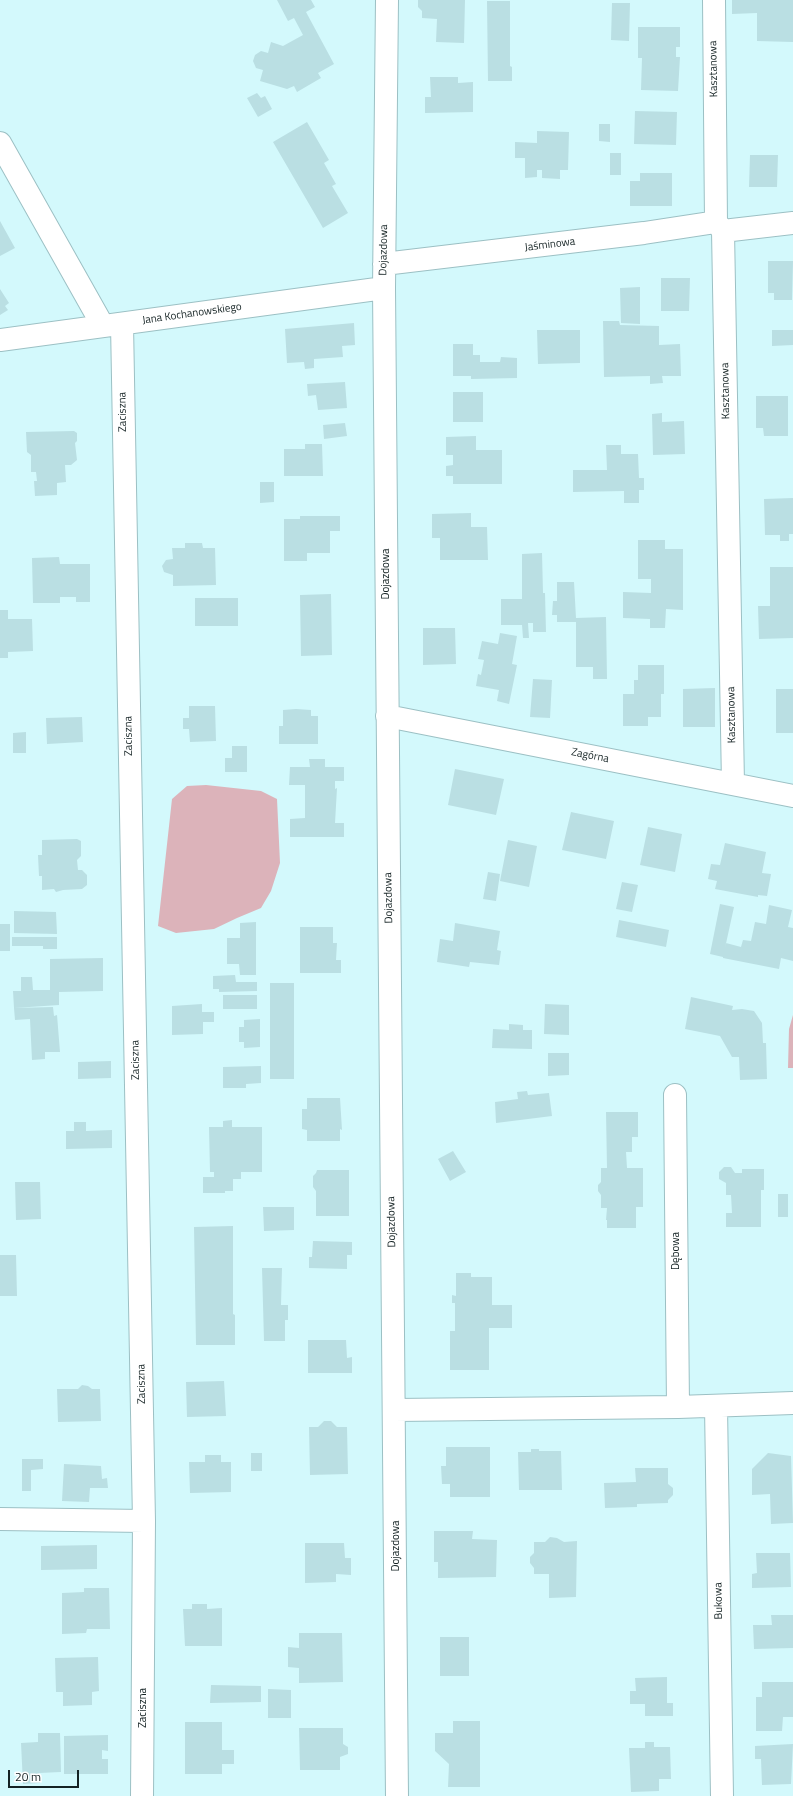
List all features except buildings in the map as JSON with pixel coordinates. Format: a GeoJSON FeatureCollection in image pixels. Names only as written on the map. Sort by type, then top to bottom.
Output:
{"type":"FeatureCollection","features":[{"type":"Feature","properties":{"kind":"street","name":"Dojazdowa"},"geometry":{"type":"LineString","coordinates":[[387,0],[384,288],[397,1796]]}},
{"type":"Feature","properties":{"kind":"street","name":"Kasztanowa"},"geometry":{"type":"LineString","coordinates":[[714,0],[733,784]]}},
{"type":"Feature","properties":{"kind":"street","name":"Zaciszna"},"geometry":{"type":"LineString","coordinates":[[0,143],[113,325],[144,1521],[142,1796]]}},
{"type":"Feature","properties":{"kind":"street","name":"Jaśminowa"},"geometry":{"type":"LineString","coordinates":[[384,264],[644,234],[719,227],[793,223]]}},
{"type":"Feature","properties":{"kind":"street","name":"Jana Kochanowskiego"},"geometry":{"type":"LineString","coordinates":[[0,340],[384,288]]}},
{"type":"Feature","properties":{"kind":"street","name":"Zagórna"},"geometry":{"type":"LineString","coordinates":[[387,716],[793,796]]}},
{"type":"Feature","properties":{"kind":"street","name":"Dębowa"},"geometry":{"type":"LineString","coordinates":[[675,1095],[678,1407]]}},
{"type":"Feature","properties":{"kind":"street"},"geometry":{"type":"LineString","coordinates":[[394,1410],[678,1407],[793,1403]]}},
{"type":"Feature","properties":{"kind":"street","name":"Bukowa"},"geometry":{"type":"LineString","coordinates":[[716,1406],[722,1796]]}},
{"type":"Feature","properties":{"kind":"street"},"geometry":{"type":"LineString","coordinates":[[0,1520],[144,1521]]}},
{"type":"Feature","properties":{"kind":"shaded area"},"geometry":{"type":"Polygon","coordinates":[[[206,785],[261,791],[277,799],[280,863],[271,891],[261,908],[214,929],[176,933],[158,926],[172,799],[187,786],[206,785]]]}},
{"type":"Feature","properties":{"kind":"shaded area"},"geometry":{"type":"Polygon","coordinates":[[[793,1015],[793,1068],[788,1068],[789,1029],[793,1015]]]}}]}
